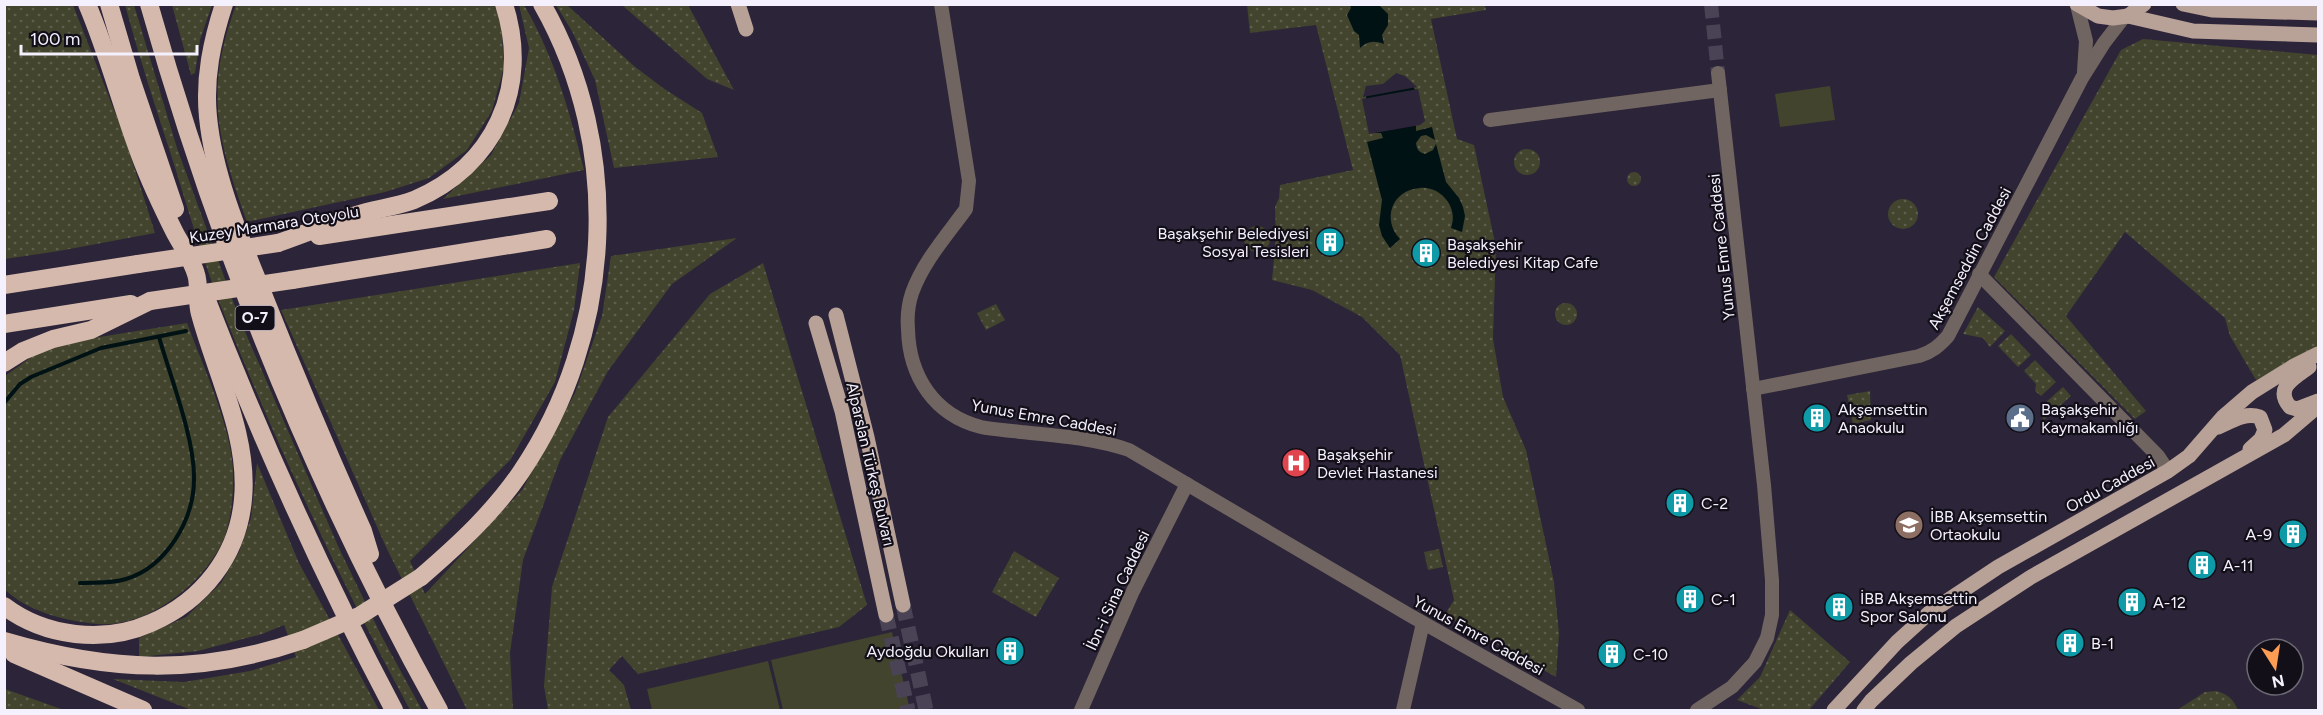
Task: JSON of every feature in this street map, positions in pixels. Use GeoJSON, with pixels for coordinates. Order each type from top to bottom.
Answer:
{"type":"FeatureCollection","features":[{"type":"Feature","properties":{"kind":"highway"},"geometry":{"type":"LineString","coordinates":[[4,606],[28,621],[61,632],[89,636],[116,634],[144,626],[168,616],[202,590],[218,571],[240,523],[244,478],[243,457],[198,310],[196,275],[160,203],[145,167],[87,4]]}},
{"type":"Feature","properties":{"kind":"highway","name":"O-7"},"geometry":{"type":"LineString","coordinates":[[109,4],[131,79],[196,275],[260,434],[350,627],[394,711]]}},
{"type":"Feature","properties":{"kind":"highway","name":"O-7"},"geometry":{"type":"LineString","coordinates":[[149,4],[220,224],[262,335],[334,503],[439,711]]}},
{"type":"Feature","properties":{"kind":"highway"},"geometry":{"type":"LineString","coordinates":[[224,4],[211,52],[207,88],[208,116],[214,150],[252,267],[363,531],[391,619]]}},
{"type":"Feature","properties":{"kind":"highway"},"geometry":{"type":"LineString","coordinates":[[278,243],[357,214],[414,200],[461,171],[483,150],[508,101],[514,72],[509,19],[504,4]]}},
{"type":"Feature","properties":{"kind":"highway"},"geometry":{"type":"LineString","coordinates":[[4,640],[75,659],[149,667],[228,660],[274,650],[359,616],[421,577],[448,555],[479,524],[522,471],[563,393],[587,320],[598,244],[592,145],[576,83],[561,43],[542,4]]}},
{"type":"Feature","properties":{"kind":"highway","name":"Kuzey Marmara Otoyolu"},"geometry":{"type":"LineString","coordinates":[[4,285],[549,201]]}},
{"type":"Feature","properties":{"kind":"highway","name":"O-7"},"geometry":{"type":"LineString","coordinates":[[4,324],[547,239]]}},
{"type":"Feature","properties":{"kind":"highway"},"geometry":{"type":"LineString","coordinates":[[4,273],[138,264]]}},
{"type":"Feature","properties":{"kind":"highway"},"geometry":{"type":"LineString","coordinates":[[4,363],[23,351],[53,339],[91,330],[150,301]]}},
{"type":"Feature","properties":{"kind":"highway"},"geometry":{"type":"LineString","coordinates":[[4,649],[143,711]]}},
{"type":"Feature","properties":{"kind":"main road"},"geometry":{"type":"LineString","coordinates":[[738,4],[746,29]]}},
{"type":"Feature","properties":{"kind":"main road"},"geometry":{"type":"LineString","coordinates":[[2126,17],[2144,4]]}},
{"type":"Feature","properties":{"kind":"main road"},"geometry":{"type":"LineString","coordinates":[[2183,4],[2212,10],[2319,13]]}},
{"type":"Feature","properties":{"kind":"main road"},"geometry":{"type":"LineString","coordinates":[[2077,5],[2098,16],[2126,17],[2200,32],[2319,35]]}},
{"type":"Feature","properties":{"kind":"main road","name":"Alparslan Türkeş Bulvarı"},"geometry":{"type":"LineString","coordinates":[[836,315],[867,436],[903,605]]}},
{"type":"Feature","properties":{"kind":"main road","name":"Alparslan Türkeş Bulvarı"},"geometry":{"type":"LineString","coordinates":[[816,323],[839,402],[886,615]]}},
{"type":"Feature","properties":{"kind":"main road","name":"Ordu Caddesi"},"geometry":{"type":"LineString","coordinates":[[1834,711],[1897,642],[1929,613],[1998,567],[2168,471],[2189,456],[2233,406],[2252,392],[2319,354]]}},
{"type":"Feature","properties":{"kind":"main road"},"geometry":{"type":"LineString","coordinates":[[2319,360],[2288,383],[2283,396],[2290,407],[2297,409],[2319,400]]}},
{"type":"Feature","properties":{"kind":"main road"},"geometry":{"type":"LineString","coordinates":[[1864,711],[1871,701],[1911,663],[1956,626],[2031,577],[2284,435],[2319,406]]}},
{"type":"Feature","properties":{"kind":"main road"},"geometry":{"type":"LineString","coordinates":[[2214,429],[2252,414],[2260,417],[2265,430],[2250,449],[2221,471]]}},
{"type":"Feature","properties":{"kind":"street","name":"Yunus Emre Caddesi"},"geometry":{"type":"LineString","coordinates":[[941,4],[969,181],[969,199],[966,209],[923,269],[911,294],[907,315],[910,354],[921,383],[930,397],[945,411],[962,421],[983,427],[1111,444],[1129,450],[1423,623],[1578,711]]}},
{"type":"Feature","properties":{"kind":"street","name":"Akşemseddin Caddesi"},"geometry":{"type":"LineString","coordinates":[[2077,5],[2086,41],[2086,58],[2082,78]]}},
{"type":"Feature","properties":{"kind":"street","name":"Akşemseddin Caddesi"},"geometry":{"type":"LineString","coordinates":[[1753,389],[1929,353],[1948,336],[2082,78],[2104,42],[2126,17]]}},
{"type":"Feature","properties":{"kind":"street","name":"Yunus Emre Caddesi"},"geometry":{"type":"LineString","coordinates":[[1697,711],[1732,687],[1755,662],[1767,638],[1772,615],[1773,580],[1718,73]]}},
{"type":"Feature","properties":{"kind":"street"},"geometry":{"type":"LineString","coordinates":[[1490,120],[1720,90]]}},
{"type":"Feature","properties":{"kind":"street"},"geometry":{"type":"LineString","coordinates":[[1979,274],[2158,456],[2168,471]]}},
{"type":"Feature","properties":{"kind":"street","name":"İbn-i Sina Caddesi"},"geometry":{"type":"LineString","coordinates":[[1081,711],[1132,591],[1187,484]]}},
{"type":"Feature","properties":{"kind":"street"},"geometry":{"type":"LineString","coordinates":[[1403,711],[1423,623]]}},
{"type":"Feature","properties":{"kind":"green space"},"geometry":{"type":"Polygon","coordinates":[[[4,5],[73,5],[125,138],[155,233],[5,259],[4,5]]]}},
{"type":"Feature","properties":{"kind":"green space"},"geometry":{"type":"Polygon","coordinates":[[[125,5],[134,5],[177,148],[240,320],[338,546],[381,635],[422,710],[410,710],[360,616],[291,471],[249,373],[205,264],[125,5]]]}},
{"type":"Feature","properties":{"kind":"green space"},"geometry":{"type":"Polygon","coordinates":[[[172,5],[212,5],[200,40],[195,73],[191,75],[172,5]]]}},
{"type":"Feature","properties":{"kind":"green space"},"geometry":{"type":"Polygon","coordinates":[[[236,5],[494,5],[501,21],[504,67],[492,111],[467,150],[429,178],[385,192],[247,222],[228,165],[218,114],[220,63],[236,5]]]}},
{"type":"Feature","properties":{"kind":"green space"},"geometry":{"type":"Polygon","coordinates":[[[519,5],[524,5],[535,24],[552,64],[567,106],[584,170],[443,199],[491,155],[519,103],[529,48],[519,5]]]}},
{"type":"Feature","properties":{"kind":"green space"},"geometry":{"type":"Polygon","coordinates":[[[556,5],[567,5],[634,66],[702,113],[718,157],[614,168],[595,80],[573,33],[556,5]]]}},
{"type":"Feature","properties":{"kind":"green space"},"geometry":{"type":"Polygon","coordinates":[[[622,5],[688,5],[734,90],[707,79],[622,5]]]}},
{"type":"Feature","properties":{"kind":"green space"},"geometry":{"type":"Polygon","coordinates":[[[1247,5],[1485,5],[1486,10],[1431,19],[1457,139],[1474,145],[1496,247],[1493,339],[1503,397],[1526,450],[1554,582],[1559,634],[1556,677],[1445,615],[1454,600],[1400,355],[1362,317],[1312,290],[1272,280],[1276,238],[1275,207],[1279,198],[1280,185],[1353,170],[1316,25],[1250,33],[1247,5]]]}},
{"type":"Feature","properties":{"kind":"green space"},"geometry":{"type":"Polygon","coordinates":[[[2143,39],[2318,55],[2318,349],[2256,380],[2230,336],[2225,318],[2125,232],[2066,316],[2146,411],[2135,419],[1994,277],[2121,50],[2143,39]]]}},
{"type":"Feature","properties":{"kind":"green space"},"geometry":{"type":"Polygon","coordinates":[[[1830,86],[1835,120],[1780,127],[1775,94],[1830,86]]]}},
{"type":"Feature","properties":{"kind":"green space"},"geometry":{"type":"Polygon","coordinates":[[[1527,149],[1536,153],[1540,162],[1536,171],[1527,175],[1518,171],[1514,162],[1518,153],[1527,149]]]}},
{"type":"Feature","properties":{"kind":"green space"},"geometry":{"type":"Polygon","coordinates":[[[1631,172],[1637,172],[1641,179],[1637,186],[1631,186],[1627,182],[1627,176],[1631,172]]]}},
{"type":"Feature","properties":{"kind":"green space"},"geometry":{"type":"Polygon","coordinates":[[[1903,199],[1914,203],[1918,214],[1914,225],[1903,229],[1892,225],[1888,214],[1892,203],[1903,199]]]}},
{"type":"Feature","properties":{"kind":"green space"},"geometry":{"type":"Polygon","coordinates":[[[1257,226],[1266,230],[1270,239],[1266,248],[1257,252],[1248,248],[1244,239],[1248,230],[1257,226]]]}},
{"type":"Feature","properties":{"kind":"green space"},"geometry":{"type":"Polygon","coordinates":[[[737,238],[672,284],[608,371],[560,460],[523,560],[510,653],[513,710],[467,710],[386,547],[281,310],[580,263],[574,310],[555,382],[511,459],[410,561],[425,594],[522,490],[575,393],[602,316],[611,256],[737,238]]]}},
{"type":"Feature","properties":{"kind":"green space"},"geometry":{"type":"Polygon","coordinates":[[[763,263],[867,605],[839,627],[638,674],[622,656],[609,670],[624,685],[631,710],[548,710],[544,686],[552,587],[608,417],[710,294],[763,263]]]}},
{"type":"Feature","properties":{"kind":"green space"},"geometry":{"type":"Polygon","coordinates":[[[1566,303],[1574,306],[1577,314],[1574,322],[1566,325],[1558,322],[1555,314],[1558,306],[1566,303]]]}},
{"type":"Feature","properties":{"kind":"green space"},"geometry":{"type":"Polygon","coordinates":[[[996,304],[1005,320],[986,330],[977,313],[996,304]]]}},
{"type":"Feature","properties":{"kind":"green space"},"geometry":{"type":"Polygon","coordinates":[[[1978,307],[2005,331],[1990,347],[1983,338],[1963,334],[1978,307]]]}},
{"type":"Feature","properties":{"kind":"green space"},"geometry":{"type":"Polygon","coordinates":[[[187,323],[222,416],[231,454],[233,480],[231,510],[227,530],[220,547],[188,587],[144,616],[111,624],[94,624],[66,619],[33,608],[5,590],[5,376],[41,350],[87,339],[187,323]]]}},
{"type":"Feature","properties":{"kind":"green space"},"geometry":{"type":"Polygon","coordinates":[[[2011,334],[2031,355],[2018,367],[1998,346],[2011,334]]]}},
{"type":"Feature","properties":{"kind":"green space"},"geometry":{"type":"Polygon","coordinates":[[[2035,360],[2056,382],[2041,396],[2035,391],[2036,384],[2024,371],[2035,360]]]}},
{"type":"Feature","properties":{"kind":"green space"},"geometry":{"type":"Polygon","coordinates":[[[2063,387],[2071,396],[2044,420],[2041,416],[2045,403],[2063,387]]]}},
{"type":"Feature","properties":{"kind":"green space"},"geometry":{"type":"Polygon","coordinates":[[[1870,391],[1871,420],[1853,424],[1847,395],[1870,391]]]}},
{"type":"Feature","properties":{"kind":"green space"},"geometry":{"type":"Polygon","coordinates":[[[257,463],[299,563],[379,710],[191,710],[113,679],[184,682],[250,671],[296,657],[284,625],[262,634],[198,651],[139,657],[139,638],[186,617],[221,583],[239,552],[251,518],[257,463]]]}},
{"type":"Feature","properties":{"kind":"green space"},"geometry":{"type":"Polygon","coordinates":[[[1439,549],[1443,567],[1428,570],[1424,552],[1439,549]]]}},
{"type":"Feature","properties":{"kind":"green space"},"geometry":{"type":"Polygon","coordinates":[[[1014,551],[1059,578],[1036,617],[992,592],[1014,551]]]}},
{"type":"Feature","properties":{"kind":"green space"},"geometry":{"type":"Polygon","coordinates":[[[1790,610],[1850,662],[1809,710],[1764,710],[1737,700],[1760,677],[1790,610]]]}},
{"type":"Feature","properties":{"kind":"green space"},"geometry":{"type":"Polygon","coordinates":[[[892,632],[910,710],[783,710],[771,660],[892,632]]]}},
{"type":"Feature","properties":{"kind":"green space"},"geometry":{"type":"Polygon","coordinates":[[[768,661],[780,710],[652,710],[647,689],[768,661]]]}},
{"type":"Feature","properties":{"kind":"green space"},"geometry":{"type":"Polygon","coordinates":[[[5,689],[64,710],[5,710],[5,689]]]}},
{"type":"Feature","properties":{"kind":"green space"},"geometry":{"type":"Polygon","coordinates":[[[2216,691],[2230,698],[2238,710],[2177,710],[2205,692],[2216,691]]]}},
{"type":"Feature","properties":{"kind":"shaded area"},"geometry":{"type":"Polygon","coordinates":[[[1350,5],[1379,5],[1388,14],[1388,25],[1382,35],[1384,44],[1371,42],[1360,48],[1359,35],[1354,31],[1347,15],[1351,8],[1350,5]]]}},
{"type":"Feature","properties":{"kind":"shaded area"},"geometry":{"type":"Polygon","coordinates":[[[1413,86],[1416,92],[1416,131],[1432,127],[1435,140],[1426,135],[1421,136],[1416,143],[1417,147],[1425,154],[1433,150],[1436,144],[1446,182],[1459,198],[1465,216],[1462,232],[1451,228],[1453,220],[1450,206],[1441,195],[1428,188],[1410,190],[1402,194],[1392,207],[1391,223],[1400,239],[1390,248],[1382,236],[1379,225],[1382,200],[1367,142],[1383,138],[1381,133],[1372,133],[1365,103],[1368,88],[1413,86]]]}},
{"type":"Feature","properties":{"kind":"pier"},"geometry":{"type":"Polygon","coordinates":[[[1396,73],[1405,76],[1417,87],[1363,97],[1366,86],[1383,84],[1396,73]]]}},
{"type":"Feature","properties":{"kind":"pier"},"geometry":{"type":"Polygon","coordinates":[[[1418,89],[1425,121],[1420,125],[1369,134],[1362,99],[1418,89]]]}},
{"type":"Feature","properties":{"kind":"waterway"},"geometry":{"type":"LineString","coordinates":[[4,403],[20,384],[31,377],[101,348],[186,331]]}},
{"type":"Feature","properties":{"kind":"waterway"},"geometry":{"type":"LineString","coordinates":[[80,583],[115,582],[140,573],[154,564],[175,540],[189,510],[194,479],[190,445],[159,337]]}},
{"type":"Feature","properties":{"kind":"tunnel"},"geometry":{"type":"LineString","coordinates":[[1711,4],[1718,73]]}},
{"type":"Feature","properties":{"kind":"tunnel"},"geometry":{"type":"LineString","coordinates":[[903,605],[926,710]]}},
{"type":"Feature","properties":{"kind":"tunnel"},"geometry":{"type":"LineString","coordinates":[[886,615],[908,710]]}},
{"type":"Feature","properties":{"kind":"place","name":"Başakşehir Belediyesi Sosyal Tesisleri"},"geometry":{"type":"Point","coordinates":[1330,242]}},
{"type":"Feature","properties":{"kind":"place","name":"Başakşehir Belediyesi Kitap Cafe"},"geometry":{"type":"Point","coordinates":[1426,253]}},
{"type":"Feature","properties":{"kind":"place","name":"Akşemsettin Anaokulu"},"geometry":{"type":"Point","coordinates":[1817,418]}},
{"type":"Feature","properties":{"kind":"place","name":"Başakşehir Kaymakamlığı"},"geometry":{"type":"Point","coordinates":[2020,418]}},
{"type":"Feature","properties":{"kind":"place","name":"Başakşehir Devlet Hastanesi"},"geometry":{"type":"Point","coordinates":[1296,463]}},
{"type":"Feature","properties":{"kind":"place","name":"C-2"},"geometry":{"type":"Point","coordinates":[1680,503]}},
{"type":"Feature","properties":{"kind":"place","name":"İBB Akşemsettin Ortaokulu"},"geometry":{"type":"Point","coordinates":[1909,525]}},
{"type":"Feature","properties":{"kind":"place","name":"A-9"},"geometry":{"type":"Point","coordinates":[2293,534]}},
{"type":"Feature","properties":{"kind":"place","name":"A-11"},"geometry":{"type":"Point","coordinates":[2202,565]}},
{"type":"Feature","properties":{"kind":"place","name":"C-1"},"geometry":{"type":"Point","coordinates":[1690,599]}},
{"type":"Feature","properties":{"kind":"place","name":"A-12"},"geometry":{"type":"Point","coordinates":[2132,602]}},
{"type":"Feature","properties":{"kind":"place","name":"İBB Akşemsettin Spor Salonu"},"geometry":{"type":"Point","coordinates":[1839,607]}},
{"type":"Feature","properties":{"kind":"place","name":"B-1"},"geometry":{"type":"Point","coordinates":[2070,643]}},
{"type":"Feature","properties":{"kind":"place","name":"Aydoğdu Okulları"},"geometry":{"type":"Point","coordinates":[1010,651]}},
{"type":"Feature","properties":{"kind":"place","name":"C-10"},"geometry":{"type":"Point","coordinates":[1612,654]}}]}
